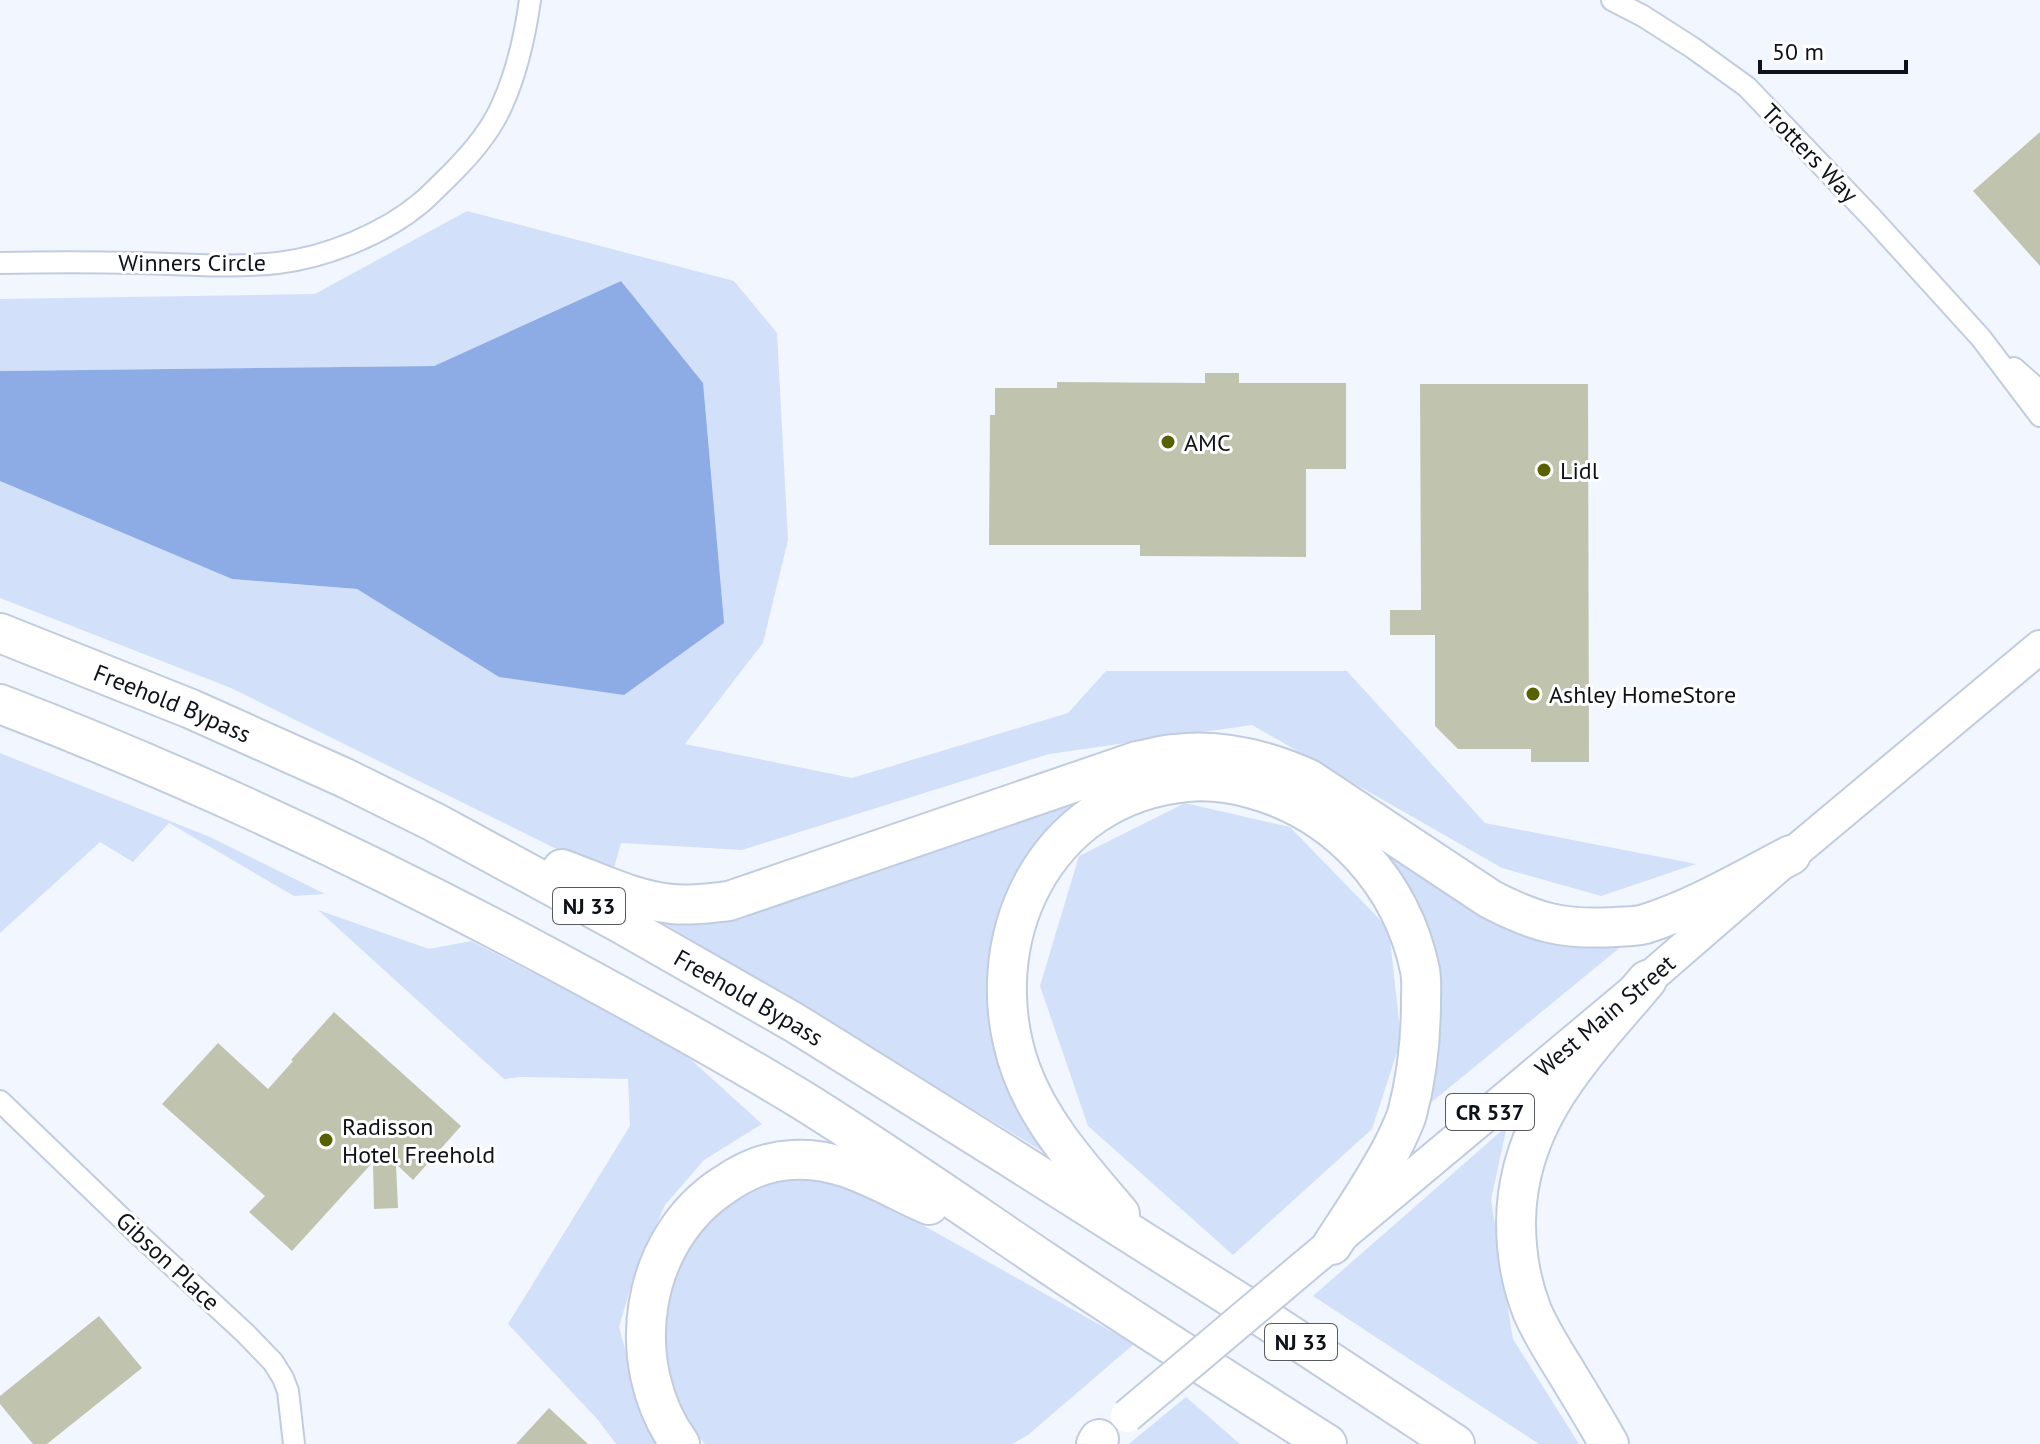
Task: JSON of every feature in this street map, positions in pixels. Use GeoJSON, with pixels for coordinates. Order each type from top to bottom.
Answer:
{"type":"FeatureCollection","features":[{"type":"Feature","properties":{"kind":"highway","name":"Freehold Bypass"},"geometry":{"type":"LineString","coordinates":[[0,633],[191,709],[345,778],[434,822],[620,923],[795,1023],[1267,1320],[1455,1444]]}},
{"type":"Feature","properties":{"kind":"highway","name":"NJ 33"},"geometry":{"type":"LineString","coordinates":[[0,704],[194,785],[329,846],[485,923],[618,994],[868,1142],[1318,1440]]}},
{"type":"Feature","properties":{"kind":"highway"},"geometry":{"type":"LineString","coordinates":[[434,822],[634,896],[671,904],[699,905],[752,895],[1137,761],[1209,752],[1260,760],[1309,779],[1490,899],[1522,915],[1548,923],[1585,928],[1643,925],[1694,904],[1791,855]]}},
{"type":"Feature","properties":{"kind":"highway"},"geometry":{"type":"LineString","coordinates":[[1145,1244],[1077,1163],[1032,1094],[1022,1072],[1009,1025],[1007,966],[1022,904],[1036,876],[1073,830],[1101,809],[1129,796],[1162,785],[1207,781],[1271,794],[1313,815],[1341,834],[1385,884],[1400,911],[1421,974],[1418,1061],[1406,1117],[1381,1170],[1318,1256]]}},
{"type":"Feature","properties":{"kind":"highway"},"geometry":{"type":"LineString","coordinates":[[1609,1444],[1533,1312],[1518,1261],[1516,1199],[1523,1162],[1547,1108],[1574,1068],[1647,980]]}},
{"type":"Feature","properties":{"kind":"highway"},"geometry":{"type":"LineString","coordinates":[[680,1444],[659,1408],[651,1382],[645,1330],[648,1305],[654,1279],[679,1227],[712,1192],[739,1174],[781,1161],[816,1160],[837,1164],[1025,1248]]}},
{"type":"Feature","properties":{"kind":"main road","name":"West Main Street"},"geometry":{"type":"LineString","coordinates":[[1104,1436],[2040,647]]}},
{"type":"Feature","properties":{"kind":"street","name":"Winners Circle"},"geometry":{"type":"LineString","coordinates":[[0,263],[239,266],[279,263],[338,249],[381,228],[421,203],[468,157],[489,129],[513,78],[530,0]]}},
{"type":"Feature","properties":{"kind":"street","name":"Trotters Way"},"geometry":{"type":"LineString","coordinates":[[1612,0],[1693,48],[1747,87],[1981,338],[2040,416]]}},
{"type":"Feature","properties":{"kind":"street","name":"Trotters Way"},"geometry":{"type":"LineString","coordinates":[[1981,338],[2040,391]]}},
{"type":"Feature","properties":{"kind":"street","name":"Gibson Place"},"geometry":{"type":"LineString","coordinates":[[0,1101],[273,1362],[288,1391],[294,1444]]}},
{"type":"Feature","properties":{"kind":"shaded area"},"geometry":{"type":"Polygon","coordinates":[[[467,211],[734,281],[777,333],[788,540],[763,643],[685,744],[852,778],[1068,713],[1106,671],[1347,671],[1485,823],[1696,864],[1601,896],[1502,868],[1252,725],[1049,754],[742,850],[621,843],[612,875],[609,875],[231,688],[0,598],[0,481],[232,579],[357,589],[499,677],[621,281],[434,366],[0,371],[0,299],[315,294],[467,211]]]}},
{"type":"Feature","properties":{"kind":"shaded area"},"geometry":{"type":"Polygon","coordinates":[[[0,753],[210,837],[325,894],[294,896],[169,823],[133,862],[100,842],[0,933],[0,753]]]}},
{"type":"Feature","properties":{"kind":"shaded area"},"geometry":{"type":"Polygon","coordinates":[[[1134,775],[1073,810],[992,983],[1057,1160],[637,907],[1134,775]]]}},
{"type":"Feature","properties":{"kind":"shaded area"},"geometry":{"type":"Polygon","coordinates":[[[1185,803],[1290,827],[1389,929],[1401,1040],[1372,1129],[1233,1255],[1088,1126],[1040,986],[1079,856],[1185,803]]]}},
{"type":"Feature","properties":{"kind":"shaded area"},"geometry":{"type":"Polygon","coordinates":[[[1353,823],[1435,873],[1634,936],[1411,1119],[1438,1021],[1353,823]]]}},
{"type":"Feature","properties":{"kind":"shaded area"},"geometry":{"type":"Polygon","coordinates":[[[318,910],[429,949],[471,941],[676,1046],[762,1124],[704,1160],[665,1205],[633,1279],[619,1327],[640,1404],[664,1444],[616,1444],[598,1420],[508,1324],[630,1126],[628,1079],[504,1079],[318,910]]]}},
{"type":"Feature","properties":{"kind":"shaded area"},"geometry":{"type":"Polygon","coordinates":[[[1507,1126],[1491,1200],[1513,1339],[1579,1444],[1539,1444],[1313,1296],[1507,1126]]]}},
{"type":"Feature","properties":{"kind":"shaded area"},"geometry":{"type":"Polygon","coordinates":[[[775,1172],[857,1188],[1134,1344],[1028,1435],[1012,1444],[705,1444],[680,1418],[656,1344],[674,1253],[734,1189],[775,1172]]]}},
{"type":"Feature","properties":{"kind":"shaded area"},"geometry":{"type":"Polygon","coordinates":[[[1186,1397],[1240,1444],[1129,1444],[1130,1443],[1186,1397]]]}},
{"type":"Feature","properties":{"kind":"water"},"geometry":{"type":"Polygon","coordinates":[[[621,281],[703,383],[724,623],[624,695],[499,677],[357,589],[232,579],[0,481],[0,371],[434,366],[621,281]]]}},
{"type":"Feature","properties":{"kind":"building"},"geometry":{"type":"Polygon","coordinates":[[[2040,132],[2040,266],[1973,191],[2040,132]]]}},
{"type":"Feature","properties":{"kind":"building","name":"AMC"},"geometry":{"type":"Polygon","coordinates":[[[1205,373],[1239,373],[1239,383],[1346,383],[1346,469],[1306,469],[1306,557],[1140,556],[1140,545],[989,545],[990,415],[995,415],[995,388],[1057,388],[1057,382],[1205,383],[1205,373]]]}},
{"type":"Feature","properties":{"kind":"building"},"geometry":{"type":"Polygon","coordinates":[[[1420,384],[1588,384],[1589,762],[1531,762],[1531,749],[1458,749],[1435,726],[1435,635],[1390,635],[1390,610],[1421,610],[1420,384]]]}},
{"type":"Feature","properties":{"kind":"building","name":"Radisson Hotel Freehold"},"geometry":{"type":"Polygon","coordinates":[[[334,1012],[461,1126],[413,1180],[396,1164],[398,1208],[374,1209],[373,1162],[292,1251],[249,1212],[265,1196],[162,1104],[218,1043],[268,1089],[334,1012]]]}},
{"type":"Feature","properties":{"kind":"building"},"geometry":{"type":"Polygon","coordinates":[[[99,1316],[142,1368],[47,1444],[33,1444],[0,1404],[0,1396],[99,1316]]]}},
{"type":"Feature","properties":{"kind":"building"},"geometry":{"type":"Polygon","coordinates":[[[549,1408],[588,1444],[516,1444],[549,1408]]]}},
{"type":"Feature","properties":{"kind":"place","name":"AMC"},"geometry":{"type":"Point","coordinates":[1168,442]}},
{"type":"Feature","properties":{"kind":"place","name":"Lidl"},"geometry":{"type":"Point","coordinates":[1544,470]}},
{"type":"Feature","properties":{"kind":"place","name":"Ashley HomeStore"},"geometry":{"type":"Point","coordinates":[1533,694]}},
{"type":"Feature","properties":{"kind":"place","name":"Radisson Hotel Freehold"},"geometry":{"type":"Point","coordinates":[326,1140]}}]}
